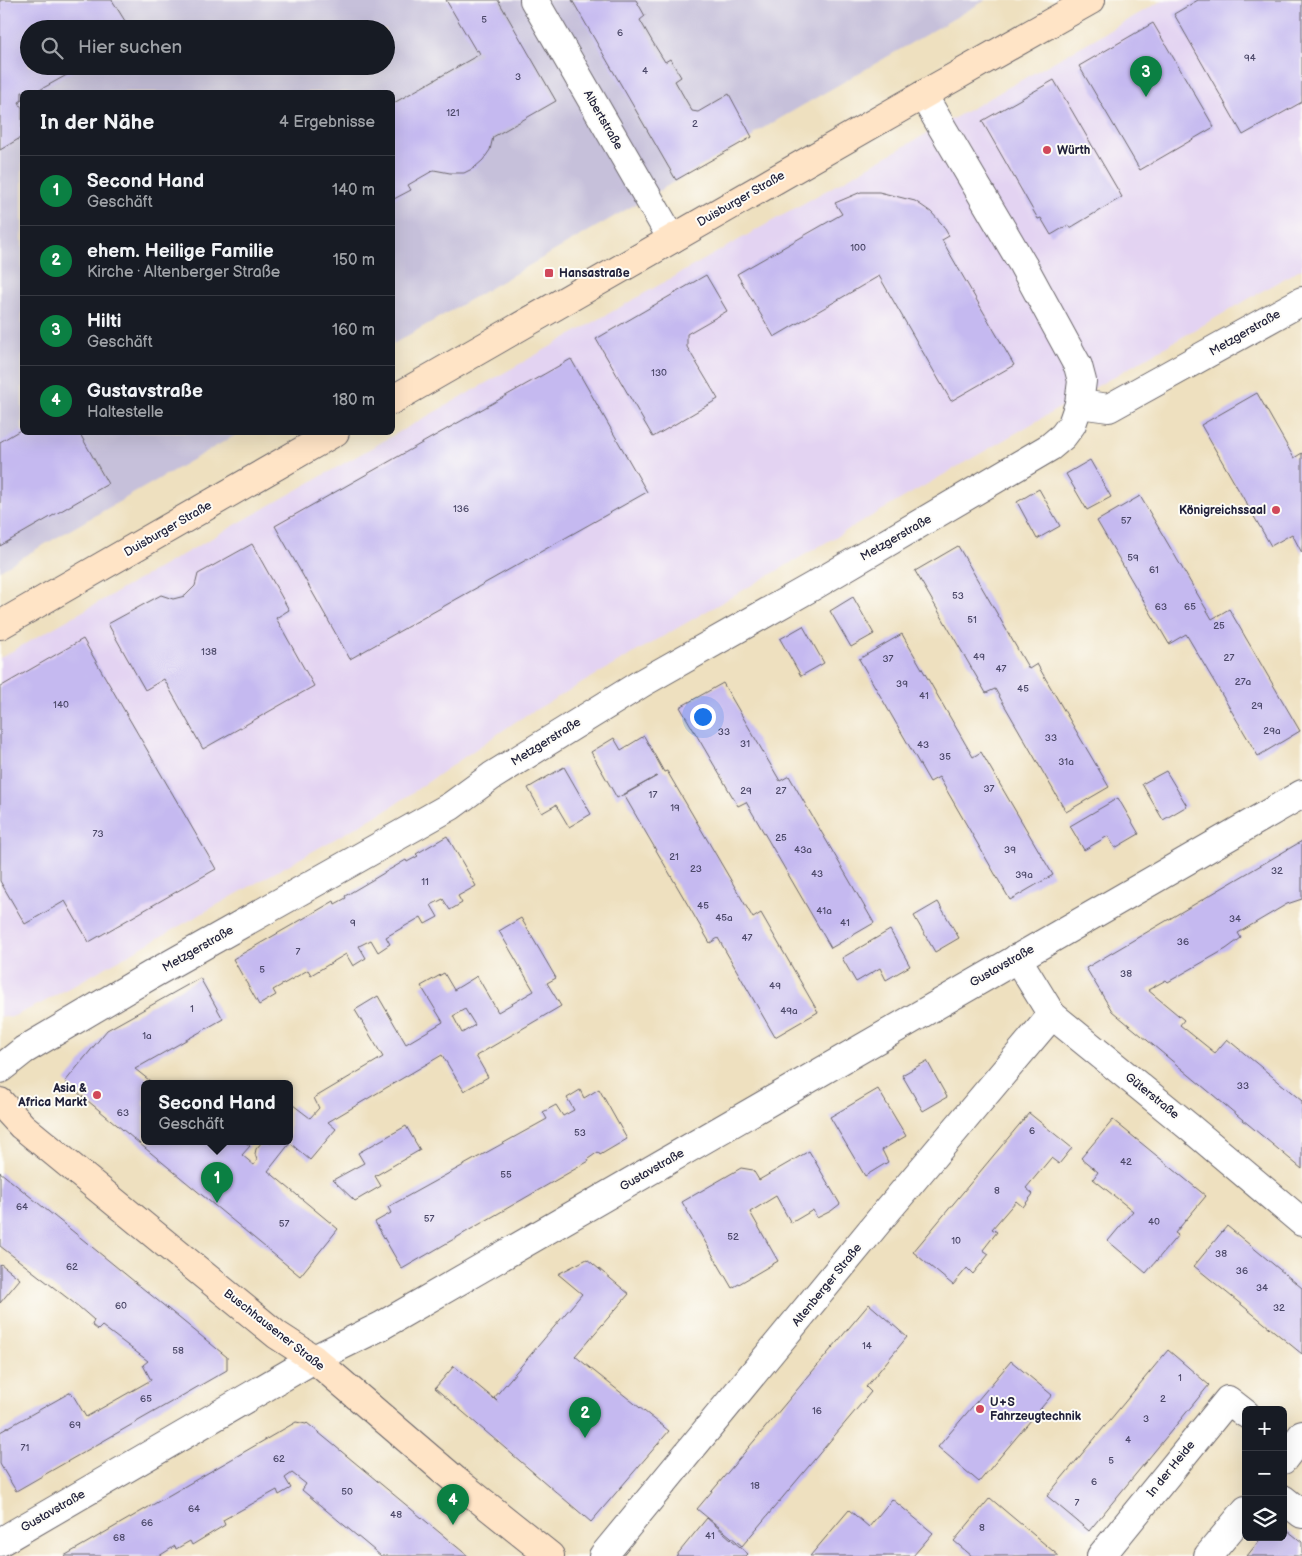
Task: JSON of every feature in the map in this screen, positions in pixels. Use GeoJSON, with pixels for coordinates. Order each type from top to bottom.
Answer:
{"type":"FeatureCollection","features":[{"type":"Feature","properties":{"kind":"main road","name":"Duisburger Straße"},"geometry":{"type":"LineString","coordinates":[[395,398],[1091,0]]}},
{"type":"Feature","properties":{"kind":"main road","name":"Duisburger Straße"},"geometry":{"type":"LineString","coordinates":[[0,625],[330,435]]}},
{"type":"Feature","properties":{"kind":"main road","name":"Buschhausener Straße"},"geometry":{"type":"LineString","coordinates":[[0,1102],[22,1126],[277,1335],[314,1360],[455,1480],[550,1556]]}},
{"type":"Feature","properties":{"kind":"street","name":"Albertstraße"},"geometry":{"type":"LineString","coordinates":[[534,0],[672,240]]}},
{"type":"Feature","properties":{"kind":"street","name":"Metzgerstraße"},"geometry":{"type":"LineString","coordinates":[[0,1069],[40,1040],[450,806],[492,776],[642,683],[806,590],[1050,447],[1063,436],[1072,424],[1079,404],[1082,380],[1072,352],[923,95]]}},
{"type":"Feature","properties":{"kind":"street","name":"Metzgerstraße"},"geometry":{"type":"LineString","coordinates":[[1079,404],[1109,408],[1302,301]]}},
{"type":"Feature","properties":{"kind":"street","name":"Gustavstraße"},"geometry":{"type":"LineString","coordinates":[[0,1542],[314,1360],[381,1326],[1302,794]]}},
{"type":"Feature","properties":{"kind":"street","name":"Güterstraße"},"geometry":{"type":"LineString","coordinates":[[1017,958],[1052,1015],[1302,1222]]}},
{"type":"Feature","properties":{"kind":"street","name":"Altenberger Straße"},"geometry":{"type":"LineString","coordinates":[[603,1556],[907,1187],[1052,1015]]}},
{"type":"Feature","properties":{"kind":"street","name":"In der Heide"},"geometry":{"type":"LineString","coordinates":[[1100,1556],[1228,1400],[1242,1411]]}},
{"type":"Feature","properties":{"kind":"street"},"geometry":{"type":"LineString","coordinates":[[1287,1502],[1302,1514]]}},
{"type":"Feature","properties":{"kind":"street"},"geometry":{"type":"LineString","coordinates":[[1208,1556],[1242,1515]]}},
{"type":"Feature","properties":{"kind":"shaded area"},"geometry":{"type":"Polygon","coordinates":[[[0,0],[986,0],[395,343],[395,90],[20,90],[20,435],[236,435],[0,570],[0,0]]]}},
{"type":"Feature","properties":{"kind":"shaded area"},"geometry":{"type":"Polygon","coordinates":[[[1163,0],[1302,0],[1302,268],[518,720],[390,808],[42,1003],[12,1017],[0,1017],[0,658],[1163,0]]]}},
{"type":"Feature","properties":{"kind":"building"},"geometry":{"type":"Polygon","coordinates":[[[0,0],[112,0],[124,20],[20,20],[20,75],[67,75],[40,90],[20,90],[20,138],[0,150],[0,0]]]}},
{"type":"Feature","properties":{"kind":"building"},"geometry":{"type":"Polygon","coordinates":[[[446,0],[498,0],[556,101],[493,137],[490,150],[474,168],[464,173],[434,170],[408,185],[411,190],[395,198],[395,102],[480,54],[478,50],[476,51],[446,0]]]}},
{"type":"Feature","properties":{"kind":"building"},"geometry":{"type":"Polygon","coordinates":[[[572,0],[636,0],[645,16],[640,20],[652,41],[665,62],[670,59],[681,77],[675,81],[692,111],[698,112],[729,94],[752,137],[676,180],[572,0]]]}},
{"type":"Feature","properties":{"kind":"building"},"geometry":{"type":"Polygon","coordinates":[[[1198,0],[1302,0],[1302,102],[1243,135],[1174,14],[1198,0]]]}},
{"type":"Feature","properties":{"kind":"building"},"geometry":{"type":"Polygon","coordinates":[[[1153,23],[1214,127],[1140,170],[1079,66],[1153,23]]]}},
{"type":"Feature","properties":{"kind":"building","name":"Würth"},"geometry":{"type":"Polygon","coordinates":[[[1054,80],[1122,197],[1070,228],[1068,225],[1051,235],[1041,218],[1038,219],[982,121],[1054,80]]]}},
{"type":"Feature","properties":{"kind":"building"},"geometry":{"type":"Polygon","coordinates":[[[861,192],[879,192],[915,201],[931,212],[942,224],[949,236],[942,240],[1014,365],[951,401],[879,276],[774,337],[737,274],[842,214],[835,203],[861,192]]]}},
{"type":"Feature","properties":{"kind":"building"},"geometry":{"type":"Polygon","coordinates":[[[706,275],[727,311],[687,334],[687,347],[718,399],[653,437],[596,339],[706,275]]]}},
{"type":"Feature","properties":{"kind":"building"},"geometry":{"type":"Polygon","coordinates":[[[571,359],[647,492],[350,659],[275,526],[571,359]]]}},
{"type":"Feature","properties":{"kind":"building"},"geometry":{"type":"Polygon","coordinates":[[[1257,393],[1294,458],[1302,453],[1302,553],[1292,534],[1271,546],[1201,425],[1257,393]]]}},
{"type":"Feature","properties":{"kind":"building"},"geometry":{"type":"Polygon","coordinates":[[[20,430],[20,435],[81,435],[108,484],[0,546],[0,442],[20,430]]]}},
{"type":"Feature","properties":{"kind":"building"},"geometry":{"type":"Polygon","coordinates":[[[1090,460],[1111,497],[1087,510],[1066,474],[1090,460]]]}},
{"type":"Feature","properties":{"kind":"building"},"geometry":{"type":"Polygon","coordinates":[[[1039,489],[1060,526],[1037,539],[1017,502],[1039,489]]]}},
{"type":"Feature","properties":{"kind":"building"},"geometry":{"type":"Polygon","coordinates":[[[1140,496],[1212,619],[1229,609],[1300,731],[1258,756],[1186,634],[1169,644],[1097,521],[1140,496]]]}},
{"type":"Feature","properties":{"kind":"building"},"geometry":{"type":"Polygon","coordinates":[[[252,544],[289,610],[276,618],[314,686],[203,749],[164,679],[145,690],[108,624],[161,595],[173,599],[185,596],[195,586],[198,574],[252,544]]]}},
{"type":"Feature","properties":{"kind":"building"},"geometry":{"type":"Polygon","coordinates":[[[958,546],[1029,669],[1037,664],[1109,787],[1066,812],[995,689],[986,693],[915,571],[958,546]]]}},
{"type":"Feature","properties":{"kind":"building"},"geometry":{"type":"Polygon","coordinates":[[[853,597],[874,634],[851,647],[830,611],[853,597]]]}},
{"type":"Feature","properties":{"kind":"building"},"geometry":{"type":"Polygon","coordinates":[[[803,626],[824,663],[801,676],[780,639],[803,626]]]}},
{"type":"Feature","properties":{"kind":"building"},"geometry":{"type":"Polygon","coordinates":[[[902,634],[973,757],[981,752],[1053,875],[1010,900],[939,777],[930,782],[859,659],[902,634]]]}},
{"type":"Feature","properties":{"kind":"building"},"geometry":{"type":"Polygon","coordinates":[[[83,639],[216,869],[89,942],[65,901],[25,924],[0,881],[0,687],[83,639]]]}},
{"type":"Feature","properties":{"kind":"building"},"geometry":{"type":"Polygon","coordinates":[[[723,683],[780,781],[789,776],[874,923],[831,948],[746,802],[738,806],[680,707],[723,683]]]}},
{"type":"Feature","properties":{"kind":"building"},"geometry":{"type":"Polygon","coordinates":[[[644,736],[664,772],[667,771],[753,918],[761,913],[818,1012],[775,1037],[718,938],[710,943],[624,795],[657,776],[617,798],[591,752],[614,738],[621,750],[644,736]]]}},
{"type":"Feature","properties":{"kind":"building"},"geometry":{"type":"Polygon","coordinates":[[[564,767],[591,814],[569,827],[556,805],[542,813],[528,788],[564,767]]]}},
{"type":"Feature","properties":{"kind":"building"},"geometry":{"type":"Polygon","coordinates":[[[1166,771],[1187,806],[1163,820],[1142,784],[1166,771]]]}},
{"type":"Feature","properties":{"kind":"building"},"geometry":{"type":"Polygon","coordinates":[[[1118,798],[1139,834],[1115,848],[1108,836],[1084,850],[1070,826],[1118,798]]]}},
{"type":"Feature","properties":{"kind":"building"},"geometry":{"type":"Polygon","coordinates":[[[447,836],[476,886],[458,896],[462,903],[450,910],[443,899],[431,905],[438,917],[425,924],[421,917],[386,937],[390,944],[378,952],[371,940],[359,946],[366,958],[353,966],[346,954],[311,975],[308,970],[273,990],[276,995],[259,1005],[233,959],[334,901],[335,904],[346,898],[345,896],[406,860],[407,862],[418,856],[416,854],[447,836]]]}},
{"type":"Feature","properties":{"kind":"building"},"geometry":{"type":"Polygon","coordinates":[[[1302,841],[1302,899],[1287,904],[1238,933],[1241,938],[1226,949],[1168,982],[1166,980],[1148,990],[1184,1020],[1180,1025],[1215,1053],[1227,1039],[1302,1101],[1302,1169],[1112,1011],[1086,968],[1302,841]]]}},
{"type":"Feature","properties":{"kind":"building"},"geometry":{"type":"Polygon","coordinates":[[[938,902],[959,938],[935,952],[914,916],[938,902]]]}},
{"type":"Feature","properties":{"kind":"building"},"geometry":{"type":"Polygon","coordinates":[[[521,918],[556,978],[547,983],[561,1006],[476,1056],[488,1077],[464,1091],[442,1055],[328,1122],[336,1129],[310,1160],[292,1145],[293,1105],[310,1118],[319,1108],[314,1098],[383,1057],[355,1010],[378,996],[406,1044],[443,1022],[421,986],[444,973],[454,990],[477,976],[498,1012],[534,991],[499,931],[521,918]],[[465,1009],[453,1016],[462,1033],[475,1025],[465,1009]]]}},
{"type":"Feature","properties":{"kind":"building"},"geometry":{"type":"Polygon","coordinates":[[[890,930],[910,966],[886,980],[880,968],[856,982],[842,958],[890,930]]]}},
{"type":"Feature","properties":{"kind":"building"},"geometry":{"type":"Polygon","coordinates":[[[200,978],[223,1019],[135,1069],[149,1080],[141,1080],[141,1145],[65,1082],[107,1030],[200,978]]]}},
{"type":"Feature","properties":{"kind":"building"},"geometry":{"type":"Polygon","coordinates":[[[927,1061],[947,1097],[923,1111],[902,1075],[927,1061]]]}},
{"type":"Feature","properties":{"kind":"building"},"geometry":{"type":"Polygon","coordinates":[[[599,1089],[627,1139],[600,1155],[598,1152],[588,1159],[589,1161],[402,1269],[375,1222],[391,1213],[388,1207],[547,1119],[543,1112],[556,1105],[563,1116],[574,1110],[567,1098],[580,1090],[584,1098],[599,1089]]]}},
{"type":"Feature","properties":{"kind":"building"},"geometry":{"type":"Polygon","coordinates":[[[878,1089],[906,1136],[882,1150],[888,1162],[865,1176],[830,1117],[878,1089]]]}},
{"type":"Feature","properties":{"kind":"building"},"geometry":{"type":"Polygon","coordinates":[[[1029,1113],[1072,1148],[1059,1164],[1051,1158],[1026,1188],[1033,1194],[1023,1207],[1016,1201],[992,1229],[997,1232],[983,1250],[989,1254],[973,1274],[967,1268],[953,1285],[913,1252],[1029,1113]]]}},
{"type":"Feature","properties":{"kind":"building"},"geometry":{"type":"Polygon","coordinates":[[[1113,1120],[1206,1196],[1175,1233],[1178,1235],[1146,1273],[1108,1241],[1133,1211],[1093,1179],[1098,1172],[1081,1158],[1113,1120]]]}},
{"type":"Feature","properties":{"kind":"building"},"geometry":{"type":"Polygon","coordinates":[[[406,1126],[420,1150],[375,1176],[381,1186],[355,1201],[333,1180],[364,1163],[358,1153],[406,1126]]]}},
{"type":"Feature","properties":{"kind":"building"},"geometry":{"type":"Polygon","coordinates":[[[141,1145],[249,1145],[250,1146],[242,1155],[254,1165],[257,1160],[256,1149],[259,1145],[288,1145],[268,1171],[338,1229],[300,1276],[141,1145]]]}},
{"type":"Feature","properties":{"kind":"building"},"geometry":{"type":"Polygon","coordinates":[[[809,1151],[840,1204],[817,1218],[813,1210],[791,1223],[776,1196],[750,1212],[778,1261],[732,1288],[682,1202],[741,1168],[753,1170],[759,1180],[809,1151]]]}},
{"type":"Feature","properties":{"kind":"building"},"geometry":{"type":"Polygon","coordinates":[[[0,1172],[227,1357],[227,1370],[16,1491],[0,1464],[0,1432],[71,1392],[86,1417],[151,1380],[143,1365],[148,1361],[102,1326],[98,1330],[92,1325],[94,1320],[79,1307],[0,1246],[0,1172]]]}},
{"type":"Feature","properties":{"kind":"building"},"geometry":{"type":"Polygon","coordinates":[[[1227,1226],[1302,1288],[1302,1354],[1194,1266],[1227,1226]]]}},
{"type":"Feature","properties":{"kind":"building"},"geometry":{"type":"Polygon","coordinates":[[[587,1259],[629,1294],[575,1356],[669,1431],[591,1522],[435,1388],[454,1366],[499,1403],[494,1398],[582,1294],[558,1274],[587,1259]]]}},
{"type":"Feature","properties":{"kind":"building"},"geometry":{"type":"Polygon","coordinates":[[[0,1265],[20,1279],[0,1303],[0,1265]]]}},
{"type":"Feature","properties":{"kind":"building"},"geometry":{"type":"Polygon","coordinates":[[[869,1304],[907,1337],[866,1387],[871,1392],[742,1546],[697,1509],[869,1304]]]}},
{"type":"Feature","properties":{"kind":"building"},"geometry":{"type":"Polygon","coordinates":[[[1168,1350],[1209,1385],[1089,1531],[1047,1496],[1168,1350]]]}},
{"type":"Feature","properties":{"kind":"building"},"geometry":{"type":"Polygon","coordinates":[[[1011,1361],[1052,1395],[979,1482],[938,1447],[1011,1361]]]}},
{"type":"Feature","properties":{"kind":"building"},"geometry":{"type":"Polygon","coordinates":[[[296,1422],[307,1423],[468,1556],[381,1556],[302,1490],[306,1484],[292,1473],[285,1478],[291,1488],[279,1495],[277,1490],[223,1520],[225,1525],[192,1545],[190,1541],[176,1549],[175,1546],[159,1556],[64,1556],[296,1422]]]}},
{"type":"Feature","properties":{"kind":"building"},"geometry":{"type":"Polygon","coordinates":[[[990,1498],[1059,1556],[972,1556],[954,1541],[990,1498]]]}},
{"type":"Feature","properties":{"kind":"building"},"geometry":{"type":"Polygon","coordinates":[[[892,1499],[933,1533],[913,1556],[810,1556],[849,1510],[869,1527],[892,1499]]]}},
{"type":"Feature","properties":{"kind":"building"},"geometry":{"type":"Polygon","coordinates":[[[707,1518],[748,1554],[746,1556],[676,1556],[707,1518]]]}},
{"type":"Feature","properties":{"kind":"building"},"geometry":{"type":"Polygon","coordinates":[[[1287,1530],[1302,1542],[1302,1556],[1247,1556],[1259,1541],[1287,1541],[1287,1530]]]}},
{"type":"Feature","properties":{"kind":"place","name":"Hilti"},"geometry":{"type":"Point","coordinates":[1146,97]}},
{"type":"Feature","properties":{"kind":"place","name":"Würth"},"geometry":{"type":"Point","coordinates":[1047,150]}},
{"type":"Feature","properties":{"kind":"place","name":"Hansastraße"},"geometry":{"type":"Point","coordinates":[549,273]}},
{"type":"Feature","properties":{"kind":"place","name":"Königreichssaal"},"geometry":{"type":"Point","coordinates":[1276,510]}},
{"type":"Feature","properties":{"kind":"place","name":"Asia & Africa Markt"},"geometry":{"type":"Point","coordinates":[97,1095]}},
{"type":"Feature","properties":{"kind":"place","name":"Second Hand"},"geometry":{"type":"Point","coordinates":[217,1203]}},
{"type":"Feature","properties":{"kind":"place","name":"U+S Fahrzeugtechnik"},"geometry":{"type":"Point","coordinates":[980,1409]}},
{"type":"Feature","properties":{"kind":"place","name":"ehem. Heilige Familie"},"geometry":{"type":"Point","coordinates":[585,1438]}},
{"type":"Feature","properties":{"kind":"place","name":"Gustavstraße"},"geometry":{"type":"Point","coordinates":[453,1525]}}]}
